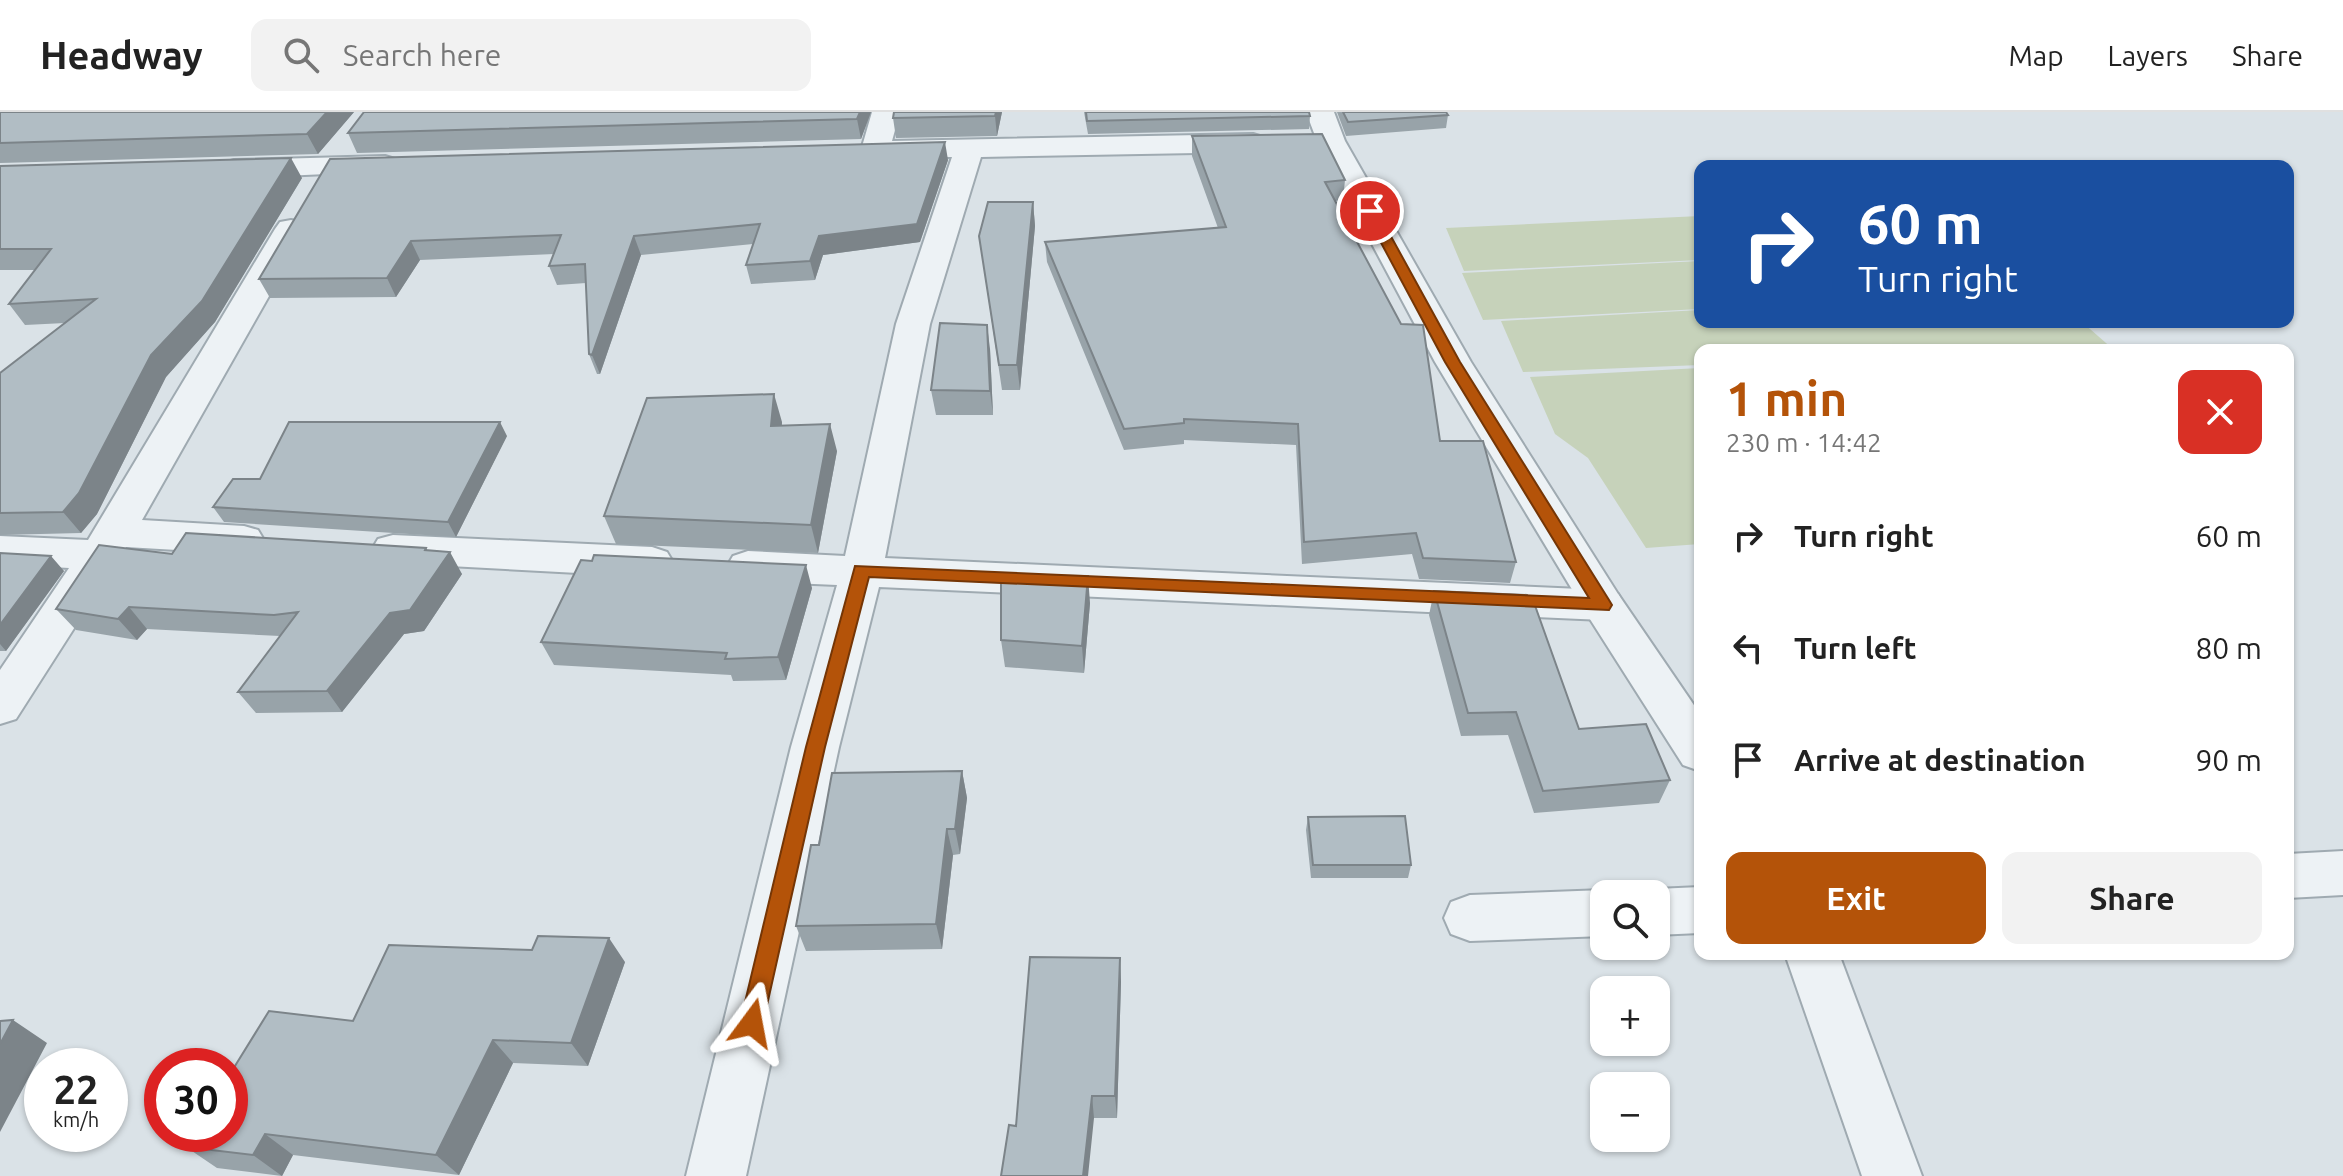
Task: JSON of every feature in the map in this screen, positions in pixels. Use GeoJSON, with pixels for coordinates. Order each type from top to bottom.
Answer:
{"type":"FeatureCollection","features":[{"type":"Feature","properties":{"kind":"street"},"geometry":{"type":"LineString","coordinates":[[875,150],[886,112]]}},
{"type":"Feature","properties":{"kind":"street"},"geometry":{"type":"LineString","coordinates":[[0,706],[107,544],[327,166],[354,134]]}},
{"type":"Feature","properties":{"kind":"street"},"geometry":{"type":"LineString","coordinates":[[843,151],[969,150],[1308,134],[1603,605],[1694,743]]}},
{"type":"Feature","properties":{"kind":"street"},"geometry":{"type":"LineString","coordinates":[[716,1176],[815,747],[862,571],[913,324],[969,150]]}},
{"type":"Feature","properties":{"kind":"street"},"geometry":{"type":"LineString","coordinates":[[203,170],[405,164]]}},
{"type":"Feature","properties":{"kind":"street"},"geometry":{"type":"LineString","coordinates":[[0,550],[107,544],[289,543]]}},
{"type":"Feature","properties":{"kind":"street"},"geometry":{"type":"LineString","coordinates":[[353,547],[1603,605]]}},
{"type":"Feature","properties":{"kind":"street"},"geometry":{"type":"LineString","coordinates":[[2294,876],[2343,873]]}},
{"type":"Feature","properties":{"kind":"street"},"geometry":{"type":"LineString","coordinates":[[1670,911],[1694,910]]}},
{"type":"Feature","properties":{"kind":"street"},"geometry":{"type":"LineString","coordinates":[[1470,918],[1590,914]]}},
{"type":"Feature","properties":{"kind":"street"},"geometry":{"type":"LineString","coordinates":[[1814,960],[1892,1176]]}},
{"type":"Feature","properties":{"kind":"green space"},"geometry":{"type":"Polygon","coordinates":[[[1694,216],[1694,260],[1464,271],[1446,228],[1694,216]]]}},
{"type":"Feature","properties":{"kind":"green space"},"geometry":{"type":"Polygon","coordinates":[[[1694,261],[1694,309],[1483,320],[1462,273],[1694,261]]]}},
{"type":"Feature","properties":{"kind":"green space"},"geometry":{"type":"Polygon","coordinates":[[[1694,310],[1694,328],[2089,328],[2107,344],[1694,344],[1694,365],[1523,372],[1501,321],[1694,310]]]}},
{"type":"Feature","properties":{"kind":"green space"},"geometry":{"type":"Polygon","coordinates":[[[1694,368],[1694,544],[1646,548],[1588,458],[1555,434],[1530,377],[1694,368]]]}},
{"type":"Feature","properties":{"kind":"building"},"geometry":{"type":"Polygon","coordinates":[[[0,112],[327,112],[307,134],[0,143],[0,112]]]}},
{"type":"Feature","properties":{"kind":"building"},"geometry":{"type":"Polygon","coordinates":[[[364,112],[860,112],[857,119],[348,133],[364,112]]]}},
{"type":"Feature","properties":{"kind":"building"},"geometry":{"type":"Polygon","coordinates":[[[894,112],[996,112],[995,116],[893,118],[894,112]]]}},
{"type":"Feature","properties":{"kind":"building"},"geometry":{"type":"Polygon","coordinates":[[[1086,112],[1309,112],[1310,116],[1087,121],[1086,112]]]}},
{"type":"Feature","properties":{"kind":"building"},"geometry":{"type":"Polygon","coordinates":[[[1343,112],[1446,112],[1448,115],[1348,122],[1343,112]]]}},
{"type":"Feature","properties":{"kind":"building"},"geometry":{"type":"Polygon","coordinates":[[[1322,134],[1345,180],[1325,182],[1401,324],[1423,325],[1440,441],[1483,441],[1516,562],[1423,558],[1416,533],[1304,542],[1298,424],[1184,419],[1184,423],[1124,429],[1045,242],[1226,227],[1192,136],[1322,134]]]}},
{"type":"Feature","properties":{"kind":"building"},"geometry":{"type":"Polygon","coordinates":[[[945,142],[917,224],[819,236],[810,261],[746,265],[760,224],[634,236],[592,355],[589,354],[585,264],[549,266],[561,235],[411,241],[387,278],[259,279],[330,159],[945,142]]]}},
{"type":"Feature","properties":{"kind":"building"},"geometry":{"type":"Polygon","coordinates":[[[291,158],[202,301],[151,355],[79,493],[63,512],[0,513],[0,373],[96,299],[9,304],[51,249],[0,249],[0,166],[291,158]]]}},
{"type":"Feature","properties":{"kind":"building"},"geometry":{"type":"Polygon","coordinates":[[[988,202],[1033,202],[1017,365],[999,365],[979,236],[988,202]]]}},
{"type":"Feature","properties":{"kind":"building"},"geometry":{"type":"Polygon","coordinates":[[[940,323],[987,325],[990,391],[931,390],[940,323]]]}},
{"type":"Feature","properties":{"kind":"building"},"geometry":{"type":"Polygon","coordinates":[[[774,394],[771,426],[830,424],[811,525],[604,516],[647,398],[774,394]]]}},
{"type":"Feature","properties":{"kind":"building"},"geometry":{"type":"Polygon","coordinates":[[[289,422],[500,422],[448,522],[213,507],[233,479],[260,479],[289,422]]]}},
{"type":"Feature","properties":{"kind":"building"},"geometry":{"type":"Polygon","coordinates":[[[186,533],[450,552],[410,610],[390,613],[327,691],[238,692],[298,612],[274,615],[129,607],[118,619],[56,609],[99,545],[172,554],[186,533]]]}},
{"type":"Feature","properties":{"kind":"building"},"geometry":{"type":"Polygon","coordinates":[[[0,553],[51,556],[0,625],[0,553]]]}},
{"type":"Feature","properties":{"kind":"building"},"geometry":{"type":"Polygon","coordinates":[[[594,555],[806,565],[778,657],[725,659],[727,653],[541,642],[581,560],[592,561],[594,555]]]}},
{"type":"Feature","properties":{"kind":"building"},"geometry":{"type":"Polygon","coordinates":[[[1001,575],[1088,576],[1082,646],[1001,640],[1001,575]]]}},
{"type":"Feature","properties":{"kind":"building"},"geometry":{"type":"Polygon","coordinates":[[[1434,591],[1527,595],[1529,600],[1533,600],[1579,729],[1646,724],[1670,780],[1543,791],[1516,712],[1468,713],[1434,591]]]}},
{"type":"Feature","properties":{"kind":"building"},"geometry":{"type":"Polygon","coordinates":[[[962,771],[955,829],[947,829],[936,924],[796,926],[811,845],[819,845],[832,773],[962,771]]]}},
{"type":"Feature","properties":{"kind":"building"},"geometry":{"type":"Polygon","coordinates":[[[1405,816],[1411,865],[1313,865],[1308,817],[1405,816]]]}},
{"type":"Feature","properties":{"kind":"building"},"geometry":{"type":"Polygon","coordinates":[[[538,936],[609,938],[571,1043],[493,1040],[436,1155],[265,1134],[253,1155],[228,1152],[248,1152],[246,1048],[269,1011],[353,1021],[389,945],[532,950],[538,936]]]}},
{"type":"Feature","properties":{"kind":"building"},"geometry":{"type":"Polygon","coordinates":[[[1030,957],[1120,958],[1115,1096],[1092,1096],[1083,1176],[1001,1176],[1009,1125],[1016,1126],[1030,957]]]}},
{"type":"Feature","properties":{"kind":"building"},"geometry":{"type":"Polygon","coordinates":[[[13,1020],[0,1044],[0,1021],[13,1020]]]}},
{"type":"Feature","properties":{"kind":"route"},"geometry":{"type":"LineString","coordinates":[[752,1023],[815,747],[862,571],[1603,605],[1453,362],[1370,211]]}}]}
